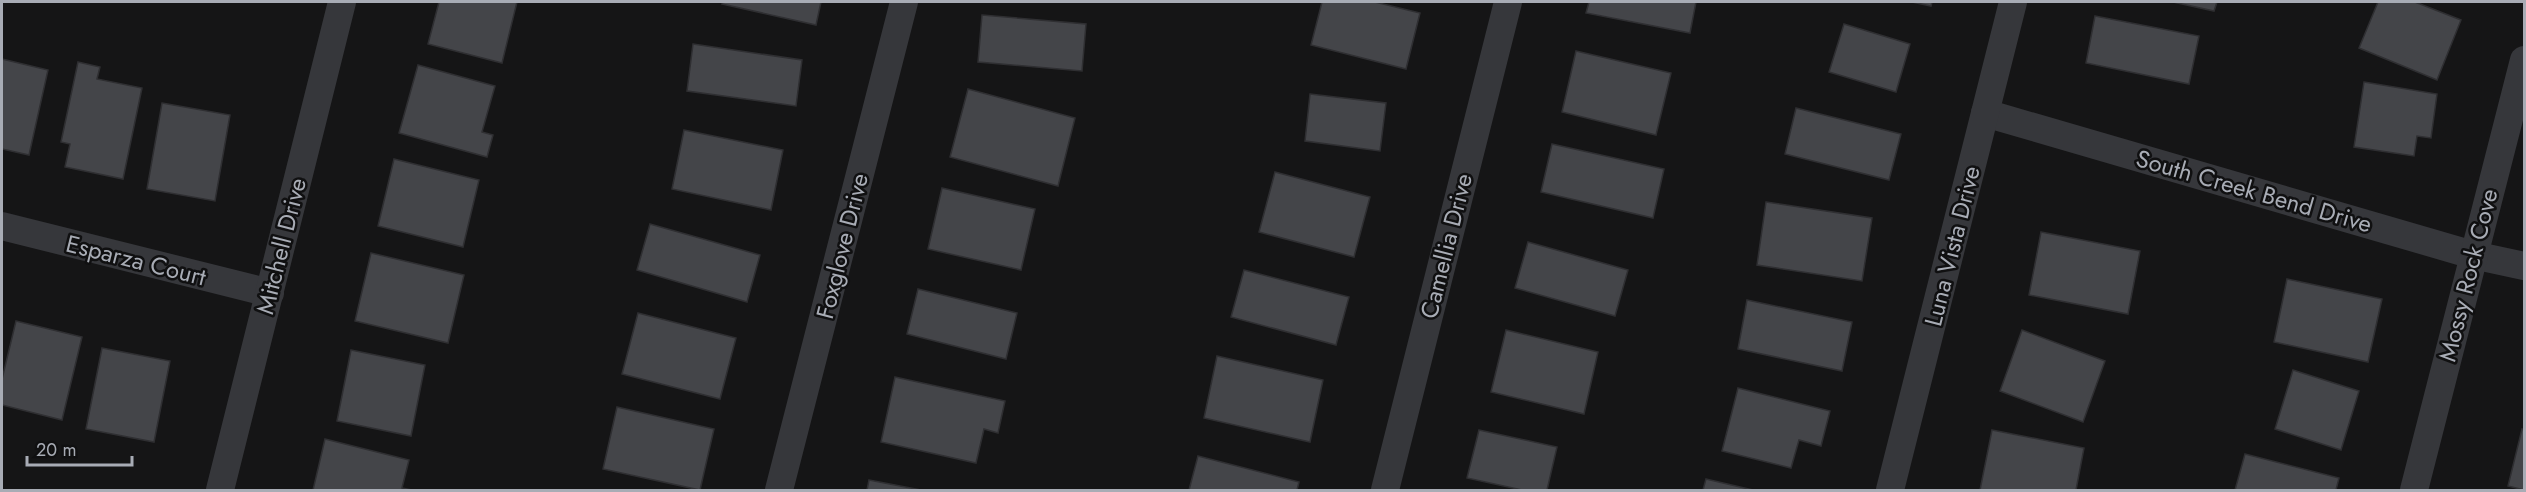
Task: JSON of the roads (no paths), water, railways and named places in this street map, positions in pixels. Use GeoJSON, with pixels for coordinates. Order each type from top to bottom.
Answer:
{"type":"FeatureCollection","features":[{"type":"Feature","properties":{"kind":"street","name":"Mitchell Drive"},"geometry":{"type":"LineString","coordinates":[[220,490],[342,2]]}},
{"type":"Feature","properties":{"kind":"street","name":"Foxglove Drive"},"geometry":{"type":"LineString","coordinates":[[779,490],[904,2]]}},
{"type":"Feature","properties":{"kind":"street","name":"Camellia Drive"},"geometry":{"type":"LineString","coordinates":[[1385,490],[1508,2]]}},
{"type":"Feature","properties":{"kind":"street","name":"Luna Vista Drive"},"geometry":{"type":"LineString","coordinates":[[1890,490],[2013,2]]}},
{"type":"Feature","properties":{"kind":"street","name":"Mossy Rock Cove"},"geometry":{"type":"LineString","coordinates":[[2414,490],[2524,60]]}},
{"type":"Feature","properties":{"kind":"street","name":"South Creek Bend Drive"},"geometry":{"type":"LineString","coordinates":[[1985,113],[2473,255],[2524,266]]}},
{"type":"Feature","properties":{"kind":"street","name":"Esparza Court"},"geometry":{"type":"LineString","coordinates":[[2,226],[270,293]]}}]}
